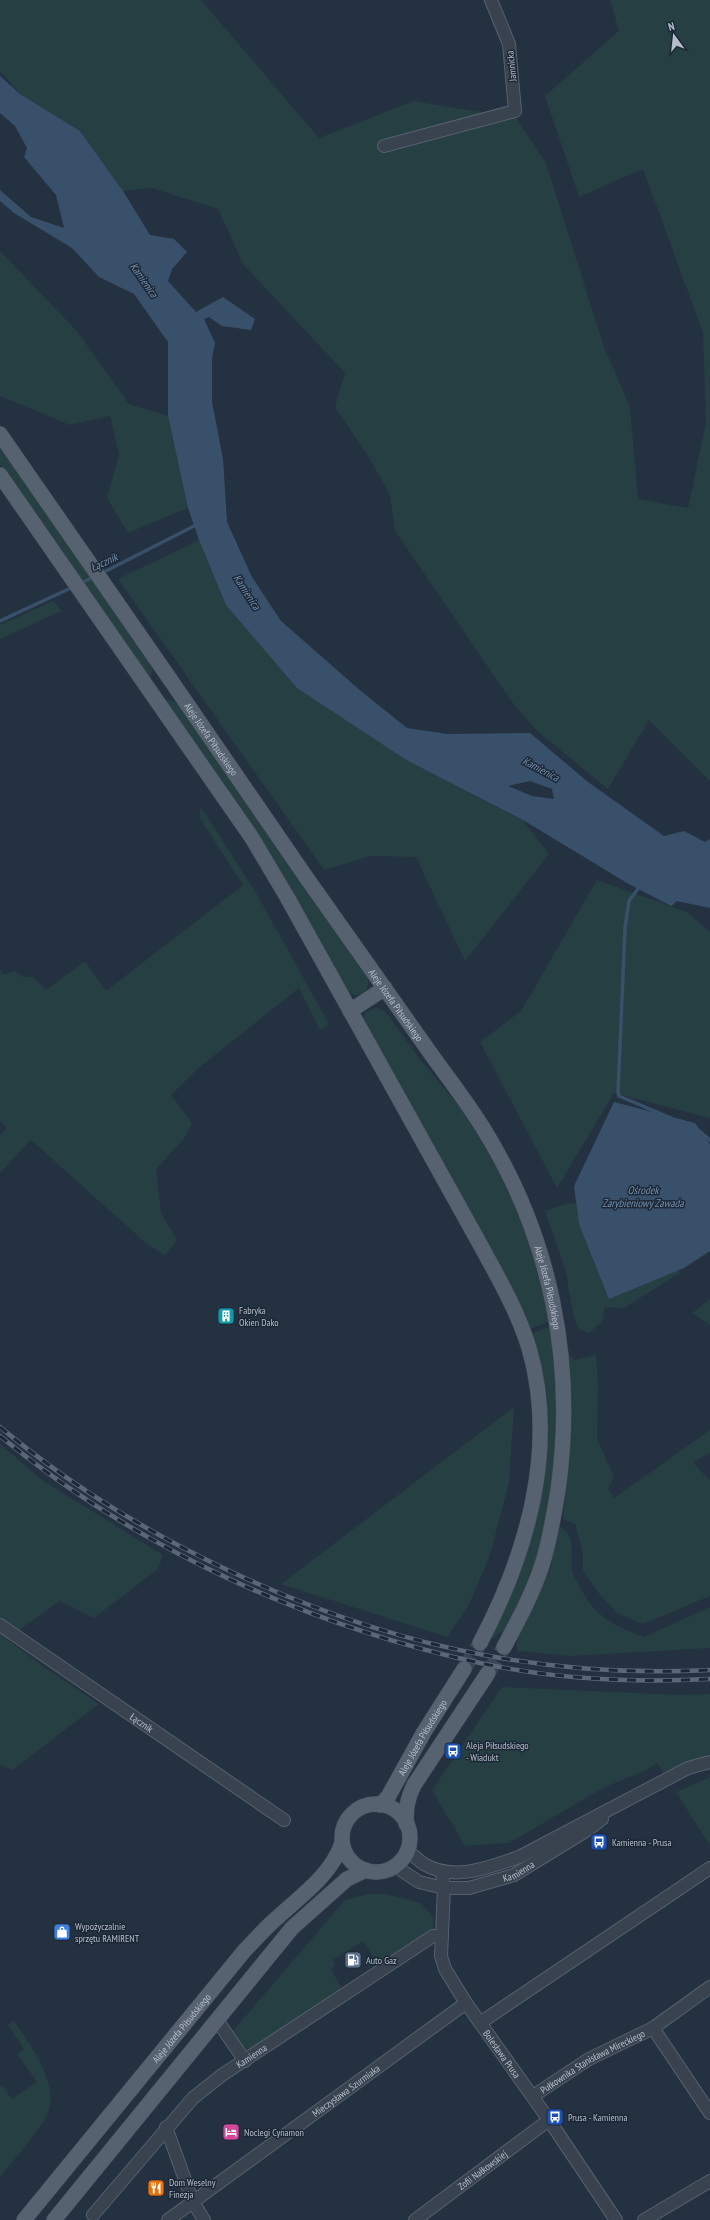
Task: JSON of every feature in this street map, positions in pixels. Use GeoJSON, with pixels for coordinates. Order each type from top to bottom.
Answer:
{"type":"FeatureCollection","features":[{"type":"Feature","properties":{"kind":"main road","name":"Aleje Józefa Piłsudskiego"},"geometry":{"type":"LineString","coordinates":[[0,434],[484,1128],[514,1187],[535,1236],[557,1321],[565,1387],[564,1436],[553,1520],[542,1566],[504,1647]]}},
{"type":"Feature","properties":{"kind":"main road"},"geometry":{"type":"LineString","coordinates":[[0,475],[252,838],[287,897],[510,1299],[524,1332],[534,1367],[539,1393],[540,1430],[532,1501],[519,1556],[496,1612],[480,1643]]}},
{"type":"Feature","properties":{"kind":"main road"},"geometry":{"type":"LineString","coordinates":[[350,1011],[385,988]]}},
{"type":"Feature","properties":{"kind":"main road","name":"Aleje Józefa Piłsudskiego"},"geometry":{"type":"LineString","coordinates":[[380,1805],[388,1797],[424,1732],[464,1669]]}},
{"type":"Feature","properties":{"kind":"main road","name":"Aleje Józefa Piłsudskiego"},"geometry":{"type":"LineString","coordinates":[[406,1824],[408,1796],[488,1673]]}},
{"type":"Feature","properties":{"kind":"main road"},"geometry":{"type":"LineString","coordinates":[[380,1805],[398,1813],[406,1824],[409,1837],[407,1850],[395,1866],[382,1871],[366,1870],[351,1861],[342,1843],[343,1829],[354,1812],[366,1806],[380,1805]]}},
{"type":"Feature","properties":{"kind":"main road","name":"Aleje Józefa Piłsudskiego"},"geometry":{"type":"LineString","coordinates":[[24,2220],[245,1950],[272,1922],[325,1874],[337,1859],[342,1843]]}},
{"type":"Feature","properties":{"kind":"main road"},"geometry":{"type":"LineString","coordinates":[[54,2220],[292,1928],[347,1879],[366,1870]]}},
{"type":"Feature","properties":{"kind":"street","name":"Jamnicka"},"geometry":{"type":"LineString","coordinates":[[384,146],[516,111],[509,44],[491,0]]}},
{"type":"Feature","properties":{"kind":"street","name":"Łącznik"},"geometry":{"type":"LineString","coordinates":[[0,1625],[284,1820]]}},
{"type":"Feature","properties":{"kind":"street","name":"Kamienna"},"geometry":{"type":"LineString","coordinates":[[407,1850],[425,1864],[442,1871],[466,1872],[494,1866],[519,1858],[688,1768],[710,1762]]}},
{"type":"Feature","properties":{"kind":"street","name":"Kamienna"},"geometry":{"type":"LineString","coordinates":[[395,1866],[418,1882],[444,1888],[470,1888],[514,1875],[589,1829],[600,1821],[608,1811]]}},
{"type":"Feature","properties":{"kind":"street"},"geometry":{"type":"LineString","coordinates":[[480,2023],[710,1868]]}},
{"type":"Feature","properties":{"kind":"street","name":"Bolesława Prusa"},"geometry":{"type":"LineString","coordinates":[[442,1871],[444,1888],[441,1956],[446,1969],[466,2004],[533,2096],[616,2220]]}},
{"type":"Feature","properties":{"kind":"street","name":"Kamienna"},"geometry":{"type":"LineString","coordinates":[[93,2216],[166,2127],[193,2098],[245,2061],[433,1936],[442,1936]]}},
{"type":"Feature","properties":{"kind":"street","name":"Pułkownika Stanisława Mireckiego"},"geometry":{"type":"LineString","coordinates":[[533,2096],[588,2059],[653,2028],[710,1987]]}},
{"type":"Feature","properties":{"kind":"street","name":"Mieczysława Szurmiaka"},"geometry":{"type":"LineString","coordinates":[[168,2220],[466,2004]]}},
{"type":"Feature","properties":{"kind":"street"},"geometry":{"type":"LineString","coordinates":[[217,2020],[245,2061]]}},
{"type":"Feature","properties":{"kind":"street","name":"Pułkownika Stanisława Mireckiego"},"geometry":{"type":"LineString","coordinates":[[653,2028],[710,2113]]}},
{"type":"Feature","properties":{"kind":"street","name":"Zofii Nałkowskiej"},"geometry":{"type":"LineString","coordinates":[[415,2220],[549,2120]]}},
{"type":"Feature","properties":{"kind":"street"},"geometry":{"type":"LineString","coordinates":[[166,2127],[193,2202],[204,2220]]}},
{"type":"Feature","properties":{"kind":"street"},"geometry":{"type":"LineString","coordinates":[[644,2220],[710,2181]]}},
{"type":"Feature","properties":{"kind":"green space"},"geometry":{"type":"Polygon","coordinates":[[[0,0],[201,0],[319,138],[413,101],[516,118],[546,163],[604,347],[630,407],[638,499],[688,508],[706,422],[703,333],[643,169],[579,197],[545,96],[619,31],[610,0],[710,0],[710,781],[649,720],[608,789],[536,730],[512,702],[395,531],[390,495],[370,459],[335,407],[345,373],[243,264],[218,209],[152,188],[123,191],[80,131],[20,94],[0,71],[0,0]]]}},
{"type":"Feature","properties":{"kind":"green space"},"geometry":{"type":"Polygon","coordinates":[[[0,251],[77,331],[129,404],[168,416],[188,508],[128,533],[107,498],[119,454],[110,416],[70,425],[0,396],[0,251]]]}},
{"type":"Feature","properties":{"kind":"green space"},"geometry":{"type":"Polygon","coordinates":[[[0,446],[149,661],[153,670],[150,678],[0,465],[0,446]]]}},
{"type":"Feature","properties":{"kind":"green space"},"geometry":{"type":"Polygon","coordinates":[[[199,540],[226,605],[408,761],[523,820],[549,854],[465,961],[416,857],[370,856],[324,870],[118,579],[199,540]]]}},
{"type":"Feature","properties":{"kind":"green space"},"geometry":{"type":"Polygon","coordinates":[[[53,601],[62,611],[0,639],[0,625],[53,601]]]}},
{"type":"Feature","properties":{"kind":"green space"},"geometry":{"type":"Polygon","coordinates":[[[168,699],[178,703],[368,977],[368,987],[359,995],[350,994],[345,991],[165,700],[168,699]]]}},
{"type":"Feature","properties":{"kind":"green space"},"geometry":{"type":"Polygon","coordinates":[[[201,807],[258,896],[329,1024],[320,1030],[299,988],[201,1066],[171,1095],[192,1123],[184,1139],[156,1169],[161,1213],[177,1240],[165,1255],[148,1245],[31,1140],[0,1173],[0,1135],[7,1128],[0,1121],[0,969],[3,975],[14,971],[24,977],[33,977],[46,990],[85,961],[106,991],[243,885],[199,817],[201,807]]]}},
{"type":"Feature","properties":{"kind":"green space"},"geometry":{"type":"Polygon","coordinates":[[[597,880],[687,912],[710,932],[710,1118],[614,1093],[557,1188],[480,1042],[521,1011],[597,880]]]}},
{"type":"Feature","properties":{"kind":"green space"},"geometry":{"type":"Polygon","coordinates":[[[376,1007],[386,1012],[419,1058],[465,1113],[499,1172],[527,1233],[541,1278],[550,1321],[529,1329],[363,1019],[365,1013],[376,1007]]]}},
{"type":"Feature","properties":{"kind":"green space"},"geometry":{"type":"Polygon","coordinates":[[[587,1202],[656,1257],[681,1272],[624,1308],[605,1307],[602,1322],[589,1333],[579,1329],[574,1318],[565,1268],[545,1211],[566,1204],[587,1202]]]}},
{"type":"Feature","properties":{"kind":"green space"},"geometry":{"type":"Polygon","coordinates":[[[710,1299],[710,1325],[692,1313],[710,1299]]]}},
{"type":"Feature","properties":{"kind":"green space"},"geometry":{"type":"Polygon","coordinates":[[[552,1326],[558,1411],[552,1487],[538,1556],[515,1613],[501,1638],[502,1631],[487,1643],[535,1520],[530,1334],[552,1326]]]}},
{"type":"Feature","properties":{"kind":"green space"},"geometry":{"type":"Polygon","coordinates":[[[569,1355],[575,1360],[596,1355],[598,1384],[597,1439],[614,1477],[608,1489],[614,1498],[710,1430],[710,1453],[693,1462],[710,1481],[710,1596],[643,1624],[617,1613],[600,1595],[583,1571],[583,1554],[575,1524],[563,1519],[569,1451],[569,1355]]]}},
{"type":"Feature","properties":{"kind":"green space"},"geometry":{"type":"Polygon","coordinates":[[[514,1407],[509,1483],[490,1555],[469,1605],[447,1637],[281,1584],[514,1407]]]}},
{"type":"Feature","properties":{"kind":"green space"},"geometry":{"type":"Polygon","coordinates":[[[0,1444],[42,1480],[163,1555],[158,1569],[94,1618],[60,1601],[16,1632],[0,1620],[0,1444]]]}},
{"type":"Feature","properties":{"kind":"green space"},"geometry":{"type":"Polygon","coordinates":[[[559,1527],[569,1535],[571,1540],[571,1565],[573,1575],[592,1606],[606,1619],[623,1629],[644,1637],[710,1607],[710,1648],[570,1656],[517,1651],[517,1640],[550,1568],[559,1527]]]}},
{"type":"Feature","properties":{"kind":"green space"},"geometry":{"type":"Polygon","coordinates":[[[0,1634],[44,1667],[99,1704],[12,1770],[0,1765],[0,1634]]]}},
{"type":"Feature","properties":{"kind":"green space"},"geometry":{"type":"Polygon","coordinates":[[[502,1687],[682,1695],[710,1694],[710,1756],[663,1772],[657,1763],[647,1770],[605,1787],[509,1843],[465,1846],[432,1790],[502,1687]]]}},
{"type":"Feature","properties":{"kind":"green space"},"geometry":{"type":"Polygon","coordinates":[[[710,1777],[710,1846],[676,1792],[710,1777]]]}},
{"type":"Feature","properties":{"kind":"green space"},"geometry":{"type":"Polygon","coordinates":[[[368,1894],[386,1894],[421,1903],[433,1917],[433,1931],[420,1937],[407,1948],[381,1960],[382,1963],[369,1967],[366,1964],[374,1958],[363,1941],[333,1960],[335,1965],[331,1969],[341,1987],[338,1992],[252,2050],[244,2049],[232,2032],[345,1900],[368,1894]]]}},
{"type":"Feature","properties":{"kind":"green space"},"geometry":{"type":"Polygon","coordinates":[[[14,2021],[34,2051],[40,2063],[46,2076],[51,2099],[49,2110],[41,2126],[0,2177],[0,2087],[2,2085],[12,2099],[37,2082],[17,2054],[24,2049],[8,2025],[14,2021]]]}},
{"type":"Feature","properties":{"kind":"water","name":"Kamienica"},"geometry":{"type":"Polygon","coordinates":[[[0,76],[20,94],[80,131],[123,191],[150,235],[174,239],[187,252],[172,269],[168,281],[196,312],[223,297],[255,319],[251,330],[222,326],[209,317],[204,319],[215,343],[212,358],[212,402],[223,459],[227,522],[252,577],[281,621],[362,692],[407,728],[447,734],[530,733],[588,782],[664,836],[684,831],[705,842],[710,839],[710,908],[677,901],[671,906],[627,883],[523,820],[408,761],[297,688],[226,605],[199,540],[188,508],[168,416],[168,342],[134,294],[99,277],[72,248],[14,213],[0,201],[0,190],[31,217],[64,228],[56,195],[24,157],[27,148],[15,126],[0,113],[0,76]],[[530,781],[508,786],[532,796],[554,799],[552,789],[530,781]]]}},
{"type":"Feature","properties":{"kind":"water","name":"Ośrodek Zarybieniowy Zawada"},"geometry":{"type":"Polygon","coordinates":[[[614,1102],[695,1123],[710,1144],[710,1251],[684,1268],[609,1299],[579,1224],[574,1186],[614,1102]]]}},
{"type":"Feature","properties":{"kind":"waterway","name":"Łącznik"},"geometry":{"type":"LineString","coordinates":[[100,574],[198,524]]}},
{"type":"Feature","properties":{"kind":"waterway","name":"Łącznik"},"geometry":{"type":"LineString","coordinates":[[81,583],[95,576]]}},
{"type":"Feature","properties":{"kind":"waterway","name":"Łącznik"},"geometry":{"type":"LineString","coordinates":[[0,621],[73,587]]}},
{"type":"Feature","properties":{"kind":"waterway"},"geometry":{"type":"LineString","coordinates":[[640,886],[629,901],[625,928],[618,1092],[619,1096],[671,1118]]}},
{"type":"Feature","properties":{"kind":"waterway"},"geometry":{"type":"LineString","coordinates":[[697,1129],[710,1140]]}},
{"type":"Feature","properties":{"kind":"tunnel"},"geometry":{"type":"LineString","coordinates":[[464,1669],[480,1643]]}},
{"type":"Feature","properties":{"kind":"tunnel"},"geometry":{"type":"LineString","coordinates":[[488,1673],[504,1647]]}},
{"type":"Feature","properties":{"kind":"railway"},"geometry":{"type":"LineString","coordinates":[[0,1427],[52,1467],[107,1504],[166,1539],[228,1570],[292,1598],[356,1622],[420,1641],[484,1655],[540,1664],[625,1671],[710,1670]]}},
{"type":"Feature","properties":{"kind":"railway"},"geometry":{"type":"LineString","coordinates":[[0,1436],[53,1476],[108,1514],[166,1547],[226,1578],[288,1604],[352,1628],[416,1647],[480,1663],[536,1673],[623,1680],[710,1679]]}},
{"type":"Feature","properties":{"kind":"place","name":"Fabryka Okien Dako"},"geometry":{"type":"Point","coordinates":[226,1316]}},
{"type":"Feature","properties":{"kind":"place","name":"Aleja Piłsudskiego - Wiadukt"},"geometry":{"type":"Point","coordinates":[453,1751]}},
{"type":"Feature","properties":{"kind":"place","name":"Kamienna - Prusa"},"geometry":{"type":"Point","coordinates":[599,1842]}},
{"type":"Feature","properties":{"kind":"place","name":"Wypożyczalnie sprzętu RAMIRENT"},"geometry":{"type":"Point","coordinates":[62,1932]}},
{"type":"Feature","properties":{"kind":"place","name":"Auto Gaz"},"geometry":{"type":"Point","coordinates":[353,1960]}},
{"type":"Feature","properties":{"kind":"place","name":"Prusa - Kamienna"},"geometry":{"type":"Point","coordinates":[555,2117]}},
{"type":"Feature","properties":{"kind":"place","name":"Noclegi Cynamon"},"geometry":{"type":"Point","coordinates":[231,2132]}},
{"type":"Feature","properties":{"kind":"place","name":"Dom Weselny Finezja"},"geometry":{"type":"Point","coordinates":[156,2188]}}]}
